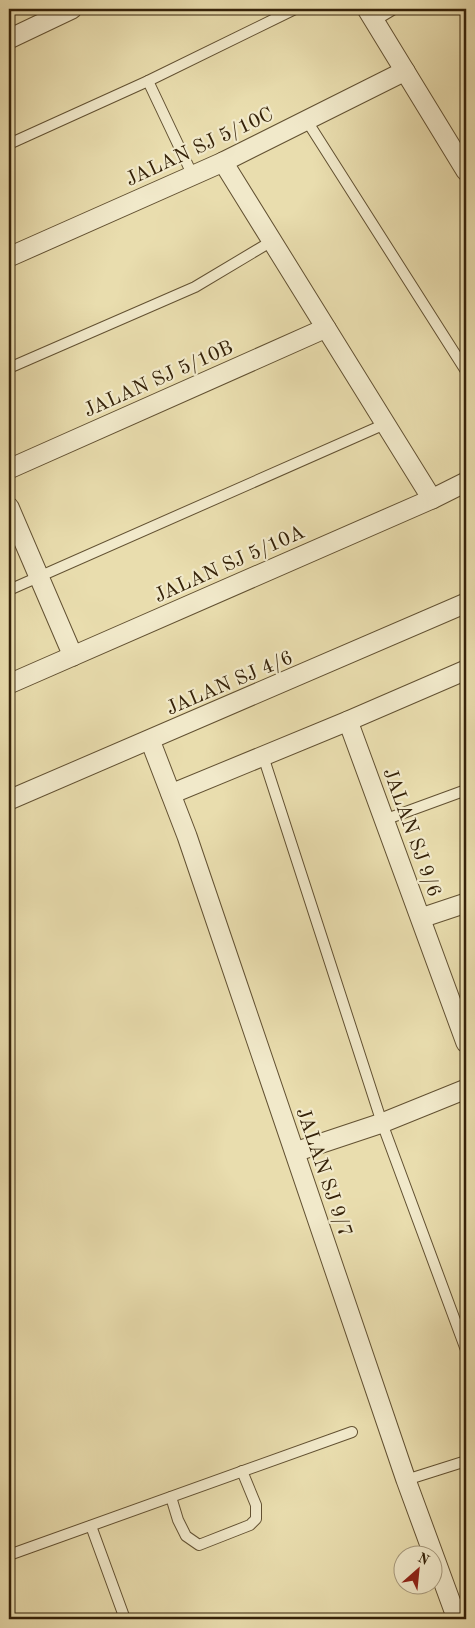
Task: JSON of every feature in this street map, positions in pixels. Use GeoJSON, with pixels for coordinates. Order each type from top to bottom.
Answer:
{"type":"FeatureCollection","features":[{"type":"Feature","properties":{"kind":"street"},"geometry":{"type":"LineString","coordinates":[[9,39],[72,9]]}},
{"type":"Feature","properties":{"kind":"street"},"geometry":{"type":"LineString","coordinates":[[371,15],[466,170]]}},
{"type":"Feature","properties":{"kind":"street","name":"JALAN SJ 5/10C"},"geometry":{"type":"LineString","coordinates":[[9,257],[223,162],[405,71]]}},
{"type":"Feature","properties":{"kind":"street"},"geometry":{"type":"LineString","coordinates":[[223,162],[432,499]]}},
{"type":"Feature","properties":{"kind":"street","name":"JALAN SJ 5/10B"},"geometry":{"type":"LineString","coordinates":[[9,469],[326,328]]}},
{"type":"Feature","properties":{"kind":"street","name":"JALAN SJ 5/10A"},"geometry":{"type":"LineString","coordinates":[[9,684],[432,499],[466,482]]}},
{"type":"Feature","properties":{"kind":"street"},"geometry":{"type":"LineString","coordinates":[[9,507],[73,656]]}},
{"type":"Feature","properties":{"kind":"street","name":"JALAN SJ 4/6"},"geometry":{"type":"LineString","coordinates":[[9,800],[466,603]]}},
{"type":"Feature","properties":{"kind":"street"},"geometry":{"type":"LineString","coordinates":[[171,794],[466,670]]}},
{"type":"Feature","properties":{"kind":"street","name":"JALAN SJ 9/6"},"geometry":{"type":"LineString","coordinates":[[348,721],[421,918],[463,1022],[466,1043]]}},
{"type":"Feature","properties":{"kind":"street","name":"JALAN SJ 9/7"},"geometry":{"type":"LineString","coordinates":[[150,740],[187,836],[406,1480],[457,1619]]}},
{"type":"Feature","properties":{"kind":"street"},"geometry":{"type":"LineString","coordinates":[[421,918],[466,903]]}},
{"type":"Feature","properties":{"kind":"street"},"geometry":{"type":"LineString","coordinates":[[295,1152],[382,1123],[466,1089]]}},
{"type":"Feature","properties":{"kind":"lane"},"geometry":{"type":"LineString","coordinates":[[9,144],[148,81],[295,9]]}},
{"type":"Feature","properties":{"kind":"lane"},"geometry":{"type":"LineString","coordinates":[[371,15],[394,9]]}},
{"type":"Feature","properties":{"kind":"lane"},"geometry":{"type":"LineString","coordinates":[[148,81],[193,176]]}},
{"type":"Feature","properties":{"kind":"lane"},"geometry":{"type":"LineString","coordinates":[[307,120],[466,372]]}},
{"type":"Feature","properties":{"kind":"lane"},"geometry":{"type":"LineString","coordinates":[[9,368],[195,287],[272,241]]}},
{"type":"Feature","properties":{"kind":"lane"},"geometry":{"type":"LineString","coordinates":[[9,590],[385,424]]}},
{"type":"Feature","properties":{"kind":"lane"},"geometry":{"type":"LineString","coordinates":[[262,756],[382,1123],[466,1350]]}},
{"type":"Feature","properties":{"kind":"lane"},"geometry":{"type":"LineString","coordinates":[[384,820],[466,790]]}},
{"type":"Feature","properties":{"kind":"lane"},"geometry":{"type":"LineString","coordinates":[[9,1555],[352,1432]]}},
{"type":"Feature","properties":{"kind":"lane"},"geometry":{"type":"LineString","coordinates":[[406,1480],[466,1461]]}},
{"type":"Feature","properties":{"kind":"lane"},"geometry":{"type":"LineString","coordinates":[[171,1496],[178,1520],[186,1536],[199,1545],[250,1525],[256,1518],[256,1505],[242,1471]]}},
{"type":"Feature","properties":{"kind":"lane"},"geometry":{"type":"LineString","coordinates":[[91,1526],[125,1619]]}}]}
